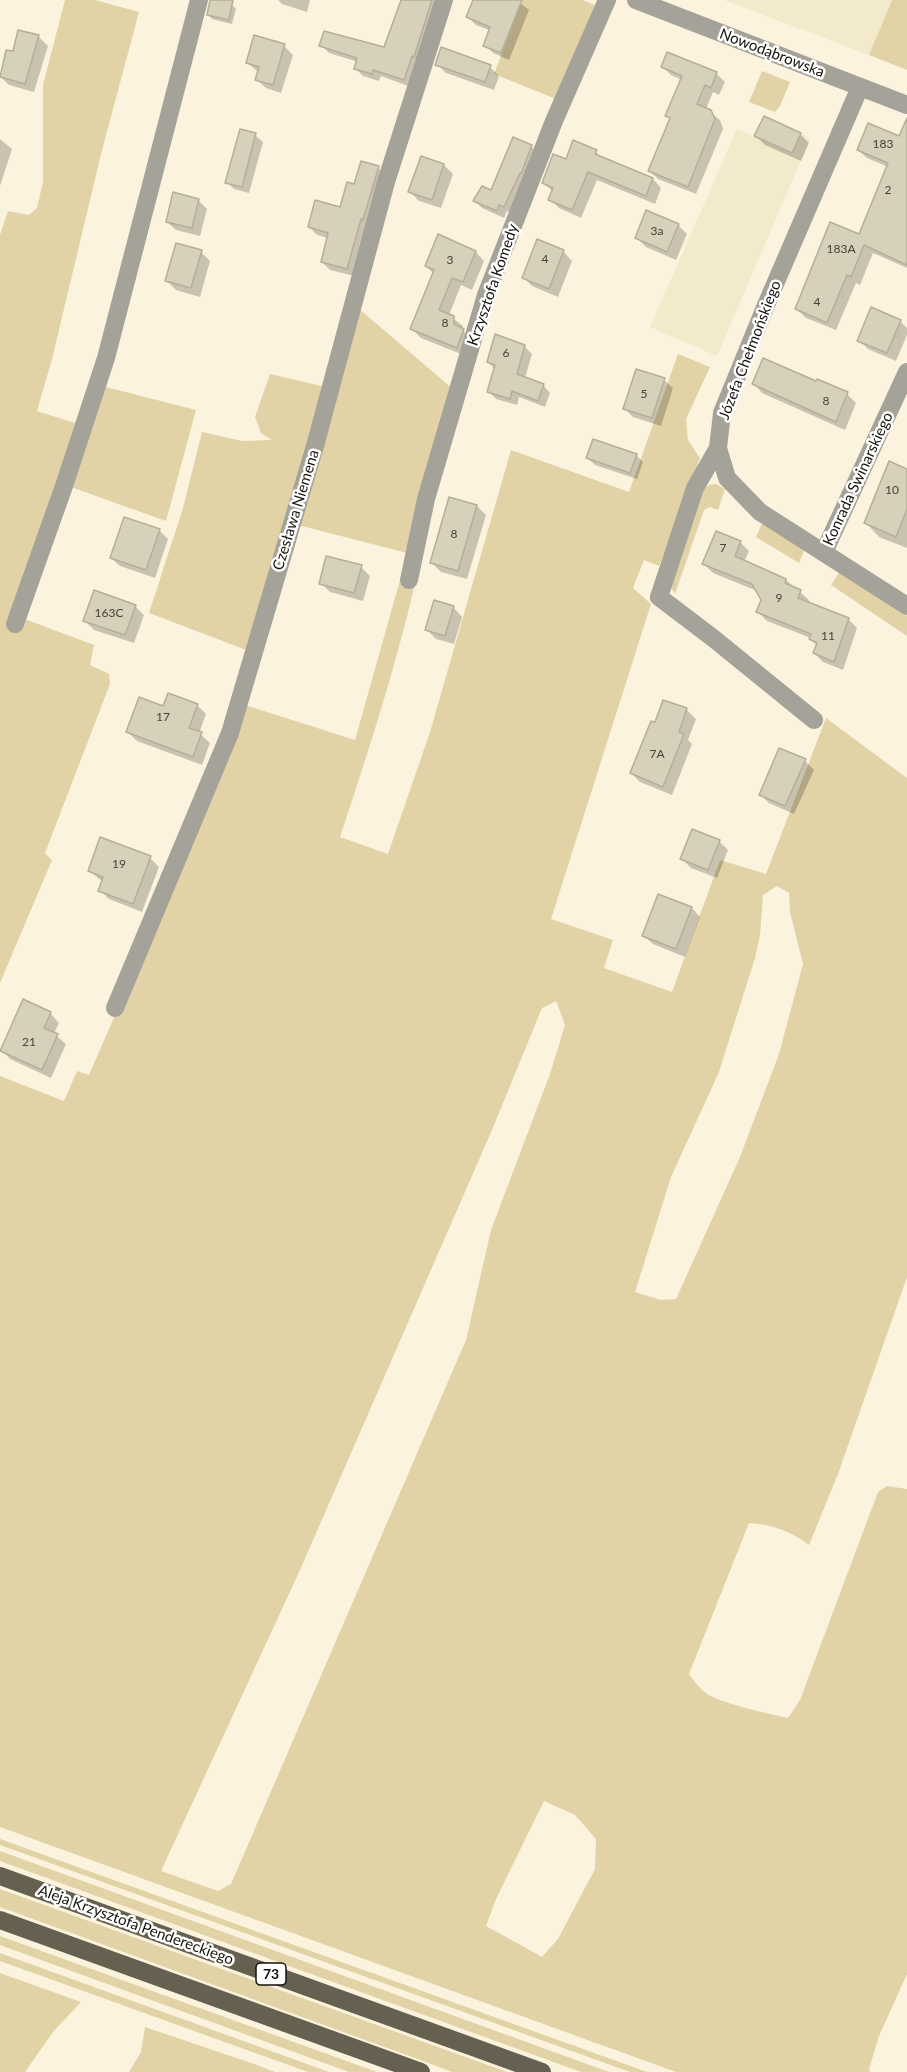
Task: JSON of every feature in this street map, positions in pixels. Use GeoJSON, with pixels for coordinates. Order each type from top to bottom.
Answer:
{"type":"FeatureCollection","features":[{"type":"Feature","properties":{"kind":"main road","name":"Aleja Krzysztofa Pendereckiego"},"geometry":{"type":"LineString","coordinates":[[0,1876],[542,2072]]}},
{"type":"Feature","properties":{"kind":"main road"},"geometry":{"type":"LineString","coordinates":[[0,1920],[421,2072]]}},
{"type":"Feature","properties":{"kind":"street"},"geometry":{"type":"LineString","coordinates":[[15,624],[106,358],[199,0]]}},
{"type":"Feature","properties":{"kind":"street","name":"Czesława Niemena"},"geometry":{"type":"LineString","coordinates":[[115,1008],[230,733],[315,446],[386,182],[444,0]]}},
{"type":"Feature","properties":{"kind":"street","name":"Krzysztofa Komedy"},"geometry":{"type":"LineString","coordinates":[[409,579],[426,499],[486,295],[554,121],[607,0]]}},
{"type":"Feature","properties":{"kind":"street","name":"Nowodąbrowska"},"geometry":{"type":"LineString","coordinates":[[636,0],[907,105]]}},
{"type":"Feature","properties":{"kind":"street","name":"Józefa Chełmońskiego"},"geometry":{"type":"LineString","coordinates":[[860,87],[722,413],[718,448],[727,478],[760,512],[907,606]]}},
{"type":"Feature","properties":{"kind":"street","name":"Konrada Swinarskiego"},"geometry":{"type":"LineString","coordinates":[[824,552],[907,372]]}},
{"type":"Feature","properties":{"kind":"street"},"geometry":{"type":"LineString","coordinates":[[718,448],[695,488],[658,597],[713,638],[814,720]]}},
{"type":"Feature","properties":{"kind":"shaded area"},"geometry":{"type":"Polygon","coordinates":[[[65,0],[95,0],[139,12],[37,411],[81,425],[22,618],[94,645],[90,665],[109,674],[110,684],[45,853],[52,860],[0,983],[0,235],[8,211],[29,215],[37,208],[43,182],[43,85],[65,0]]]}},
{"type":"Feature","properties":{"kind":"shaded area"},"geometry":{"type":"Polygon","coordinates":[[[522,0],[582,0],[595,5],[556,99],[494,74],[522,0]]]}},
{"type":"Feature","properties":{"kind":"shaded area"},"geometry":{"type":"Polygon","coordinates":[[[724,0],[892,0],[869,55],[724,0]]]}},
{"type":"Feature","properties":{"kind":"shaded area"},"geometry":{"type":"Polygon","coordinates":[[[892,0],[907,0],[907,70],[869,55],[892,0]]]}},
{"type":"Feature","properties":{"kind":"shaded area"},"geometry":{"type":"Polygon","coordinates":[[[762,71],[790,82],[775,112],[749,102],[762,71]]]}},
{"type":"Feature","properties":{"kind":"shaded area"},"geometry":{"type":"Polygon","coordinates":[[[737,129],[791,153],[801,133],[810,139],[717,356],[650,327],[737,129]]]}},
{"type":"Feature","properties":{"kind":"shaded area"},"geometry":{"type":"Polygon","coordinates":[[[358,308],[453,389],[407,553],[298,525],[358,308]]]}},
{"type":"Feature","properties":{"kind":"shaded area"},"geometry":{"type":"Polygon","coordinates":[[[678,354],[710,367],[686,419],[688,440],[700,458],[659,566],[644,560],[633,588],[651,604],[551,919],[613,940],[604,968],[672,992],[720,860],[766,874],[826,718],[907,778],[907,1277],[838,1474],[809,1545],[780,1529],[749,1523],[689,1674],[703,1691],[717,1699],[788,1718],[800,1700],[878,1492],[887,1486],[907,1489],[907,1974],[879,2036],[870,2072],[676,2072],[0,1827],[0,1076],[64,1101],[77,1071],[89,1075],[225,762],[245,705],[355,740],[400,580],[415,584],[399,648],[340,837],[388,854],[430,732],[511,450],[629,492],[678,354]],[[777,886],[763,895],[760,935],[755,958],[719,1072],[671,1177],[635,1292],[661,1300],[676,1299],[740,1157],[779,1054],[803,964],[790,912],[789,893],[777,886]],[[556,1001],[542,1008],[492,1130],[300,1570],[161,1871],[218,1891],[231,1884],[466,1340],[491,1230],[550,1074],[565,1025],[556,1001]],[[544,1801],[496,1899],[486,1926],[542,1957],[558,1939],[595,1869],[596,1839],[575,1815],[544,1801]]]}},
{"type":"Feature","properties":{"kind":"shaded area"},"geometry":{"type":"Polygon","coordinates":[[[270,374],[326,387],[249,651],[149,613],[183,508],[202,432],[242,441],[272,440],[261,433],[255,417],[270,374]]]}},
{"type":"Feature","properties":{"kind":"shaded area"},"geometry":{"type":"Polygon","coordinates":[[[102,386],[196,410],[166,521],[68,486],[102,386]]]}},
{"type":"Feature","properties":{"kind":"shaded area"},"geometry":{"type":"Polygon","coordinates":[[[716,484],[725,489],[718,510],[710,507],[704,510],[675,594],[670,586],[701,492],[709,485],[716,484]]]}},
{"type":"Feature","properties":{"kind":"shaded area"},"geometry":{"type":"Polygon","coordinates":[[[763,521],[805,548],[799,563],[756,537],[763,521]]]}},
{"type":"Feature","properties":{"kind":"shaded area"},"geometry":{"type":"Polygon","coordinates":[[[840,571],[907,616],[907,636],[831,585],[840,571]]]}},
{"type":"Feature","properties":{"kind":"shaded area"},"geometry":{"type":"Polygon","coordinates":[[[0,1839],[647,2072],[630,2072],[0,1845],[0,1839]]]}},
{"type":"Feature","properties":{"kind":"shaded area"},"geometry":{"type":"Polygon","coordinates":[[[0,1851],[609,2072],[581,2072],[0,1861],[0,1851]]]}},
{"type":"Feature","properties":{"kind":"shaded area"},"geometry":{"type":"Polygon","coordinates":[[[0,1889],[507,2072],[452,2072],[0,1907],[0,1889]]]}},
{"type":"Feature","properties":{"kind":"shaded area"},"geometry":{"type":"Polygon","coordinates":[[[0,1936],[377,2072],[349,2072],[0,1945],[0,1936]]]}},
{"type":"Feature","properties":{"kind":"shaded area"},"geometry":{"type":"Polygon","coordinates":[[[0,1953],[329,2072],[308,2072],[0,1961],[0,1953]]]}},
{"type":"Feature","properties":{"kind":"shaded area"},"geometry":{"type":"Polygon","coordinates":[[[0,1973],[81,2002],[53,2032],[25,2072],[0,2072],[0,1973]]]}},
{"type":"Feature","properties":{"kind":"shaded area"},"geometry":{"type":"Polygon","coordinates":[[[145,2027],[275,2072],[129,2072],[141,2052],[145,2027]]]}},
{"type":"Feature","properties":{"kind":"building"},"geometry":{"type":"Polygon","coordinates":[[[210,0],[233,0],[229,20],[207,15],[210,0]]]}},
{"type":"Feature","properties":{"kind":"building"},"geometry":{"type":"Polygon","coordinates":[[[401,0],[432,0],[414,57],[412,56],[404,80],[373,70],[372,74],[354,69],[357,58],[319,46],[324,31],[384,47],[401,0]]]}},
{"type":"Feature","properties":{"kind":"building"},"geometry":{"type":"Polygon","coordinates":[[[473,0],[522,0],[501,53],[483,46],[490,27],[466,17],[473,0]]]}},
{"type":"Feature","properties":{"kind":"building"},"geometry":{"type":"Polygon","coordinates":[[[18,30],[39,35],[25,84],[0,77],[6,50],[13,51],[18,30]]]}},
{"type":"Feature","properties":{"kind":"building"},"geometry":{"type":"Polygon","coordinates":[[[254,35],[285,44],[273,85],[255,80],[259,67],[246,63],[254,35]]]}},
{"type":"Feature","properties":{"kind":"building"},"geometry":{"type":"Polygon","coordinates":[[[441,47],[491,65],[485,82],[435,65],[441,47]]]}},
{"type":"Feature","properties":{"kind":"building"},"geometry":{"type":"Polygon","coordinates":[[[667,52],[717,72],[711,88],[705,85],[697,104],[711,110],[715,119],[688,187],[648,171],[670,118],[665,116],[682,76],[661,67],[667,52]]]}},
{"type":"Feature","properties":{"kind":"building"},"geometry":{"type":"Polygon","coordinates":[[[764,116],[801,133],[792,153],[754,136],[764,116]]]}},
{"type":"Feature","properties":{"kind":"building"},"geometry":{"type":"Polygon","coordinates":[[[907,118],[907,265],[864,245],[851,277],[847,275],[827,323],[795,309],[830,222],[859,234],[888,163],[857,150],[868,123],[899,136],[907,118]]]}},
{"type":"Feature","properties":{"kind":"building"},"geometry":{"type":"Polygon","coordinates":[[[240,129],[256,133],[242,187],[225,183],[240,129]]]}},
{"type":"Feature","properties":{"kind":"building"},"geometry":{"type":"Polygon","coordinates":[[[513,137],[532,145],[521,174],[504,207],[499,205],[497,211],[473,201],[482,186],[491,190],[513,137]]]}},
{"type":"Feature","properties":{"kind":"building"},"geometry":{"type":"Polygon","coordinates":[[[573,140],[597,150],[595,154],[653,178],[646,196],[588,172],[572,210],[548,200],[553,188],[542,183],[553,154],[566,159],[573,140]]]}},
{"type":"Feature","properties":{"kind":"building"},"geometry":{"type":"Polygon","coordinates":[[[421,156],[444,164],[432,200],[408,192],[421,156]]]}},
{"type":"Feature","properties":{"kind":"building"},"geometry":{"type":"Polygon","coordinates":[[[361,161],[379,166],[347,269],[321,262],[328,233],[308,227],[315,200],[340,207],[347,182],[354,184],[361,161]]]}},
{"type":"Feature","properties":{"kind":"building"},"geometry":{"type":"Polygon","coordinates":[[[173,192],[199,199],[192,228],[166,222],[173,192]]]}},
{"type":"Feature","properties":{"kind":"building"},"geometry":{"type":"Polygon","coordinates":[[[646,210],[679,224],[667,252],[635,238],[646,210]]]}},
{"type":"Feature","properties":{"kind":"building"},"geometry":{"type":"Polygon","coordinates":[[[438,234],[476,251],[463,282],[452,278],[439,310],[454,316],[454,324],[464,329],[457,348],[410,329],[434,270],[425,266],[438,234]]]}},
{"type":"Feature","properties":{"kind":"building"},"geometry":{"type":"Polygon","coordinates":[[[537,239],[564,250],[549,289],[522,278],[537,239]]]}},
{"type":"Feature","properties":{"kind":"building"},"geometry":{"type":"Polygon","coordinates":[[[176,243],[202,250],[191,288],[165,281],[176,243]]]}},
{"type":"Feature","properties":{"kind":"building"},"geometry":{"type":"Polygon","coordinates":[[[871,307],[901,320],[887,353],[857,341],[871,307]]]}},
{"type":"Feature","properties":{"kind":"building"},"geometry":{"type":"Polygon","coordinates":[[[495,334],[525,345],[517,374],[544,384],[538,401],[512,391],[510,399],[487,392],[495,365],[487,362],[495,334]]]}},
{"type":"Feature","properties":{"kind":"building"},"geometry":{"type":"Polygon","coordinates":[[[763,358],[848,392],[836,422],[752,384],[763,358]]]}},
{"type":"Feature","properties":{"kind":"building"},"geometry":{"type":"Polygon","coordinates":[[[636,369],[665,378],[652,418],[623,409],[636,369]]]}},
{"type":"Feature","properties":{"kind":"building"},"geometry":{"type":"Polygon","coordinates":[[[593,439],[637,454],[630,473],[586,458],[593,439]]]}},
{"type":"Feature","properties":{"kind":"building"},"geometry":{"type":"Polygon","coordinates":[[[889,461],[907,469],[907,509],[896,537],[864,523],[889,461]]]}},
{"type":"Feature","properties":{"kind":"building"},"geometry":{"type":"Polygon","coordinates":[[[449,497],[477,505],[458,571],[430,563],[449,497]]]}},
{"type":"Feature","properties":{"kind":"building"},"geometry":{"type":"Polygon","coordinates":[[[124,517],[160,529],[146,570],[110,558],[124,517]]]}},
{"type":"Feature","properties":{"kind":"building"},"geometry":{"type":"Polygon","coordinates":[[[716,531],[741,541],[735,556],[786,579],[785,583],[801,590],[798,598],[849,618],[834,662],[813,653],[817,643],[809,639],[811,634],[756,612],[761,600],[752,584],[702,564],[716,531]]]}},
{"type":"Feature","properties":{"kind":"building"},"geometry":{"type":"Polygon","coordinates":[[[326,556],[362,565],[354,593],[319,584],[326,556]]]}},
{"type":"Feature","properties":{"kind":"building"},"geometry":{"type":"Polygon","coordinates":[[[94,590],[136,605],[125,635],[83,621],[94,590]]]}},
{"type":"Feature","properties":{"kind":"building"},"geometry":{"type":"Polygon","coordinates":[[[434,600],[454,606],[445,636],[425,630],[434,600]]]}},
{"type":"Feature","properties":{"kind":"building"},"geometry":{"type":"Polygon","coordinates":[[[168,693],[198,704],[189,728],[202,732],[193,757],[126,732],[139,697],[163,706],[168,693]]]}},
{"type":"Feature","properties":{"kind":"building"},"geometry":{"type":"Polygon","coordinates":[[[663,700],[687,708],[679,732],[684,734],[663,787],[630,773],[651,721],[655,722],[663,700]]]}},
{"type":"Feature","properties":{"kind":"building"},"geometry":{"type":"Polygon","coordinates":[[[779,748],[806,759],[785,806],[759,795],[779,748]]]}},
{"type":"Feature","properties":{"kind":"building"},"geometry":{"type":"Polygon","coordinates":[[[692,829],[720,840],[708,870],[680,859],[692,829]]]}},
{"type":"Feature","properties":{"kind":"building"},"geometry":{"type":"Polygon","coordinates":[[[100,837],[151,856],[133,904],[98,891],[103,877],[88,871],[100,837]]]}},
{"type":"Feature","properties":{"kind":"building"},"geometry":{"type":"Polygon","coordinates":[[[658,894],[692,907],[676,949],[642,936],[658,894]]]}},
{"type":"Feature","properties":{"kind":"building"},"geometry":{"type":"Polygon","coordinates":[[[23,999],[51,1012],[44,1028],[58,1034],[42,1070],[0,1051],[23,999]]]}}]}
